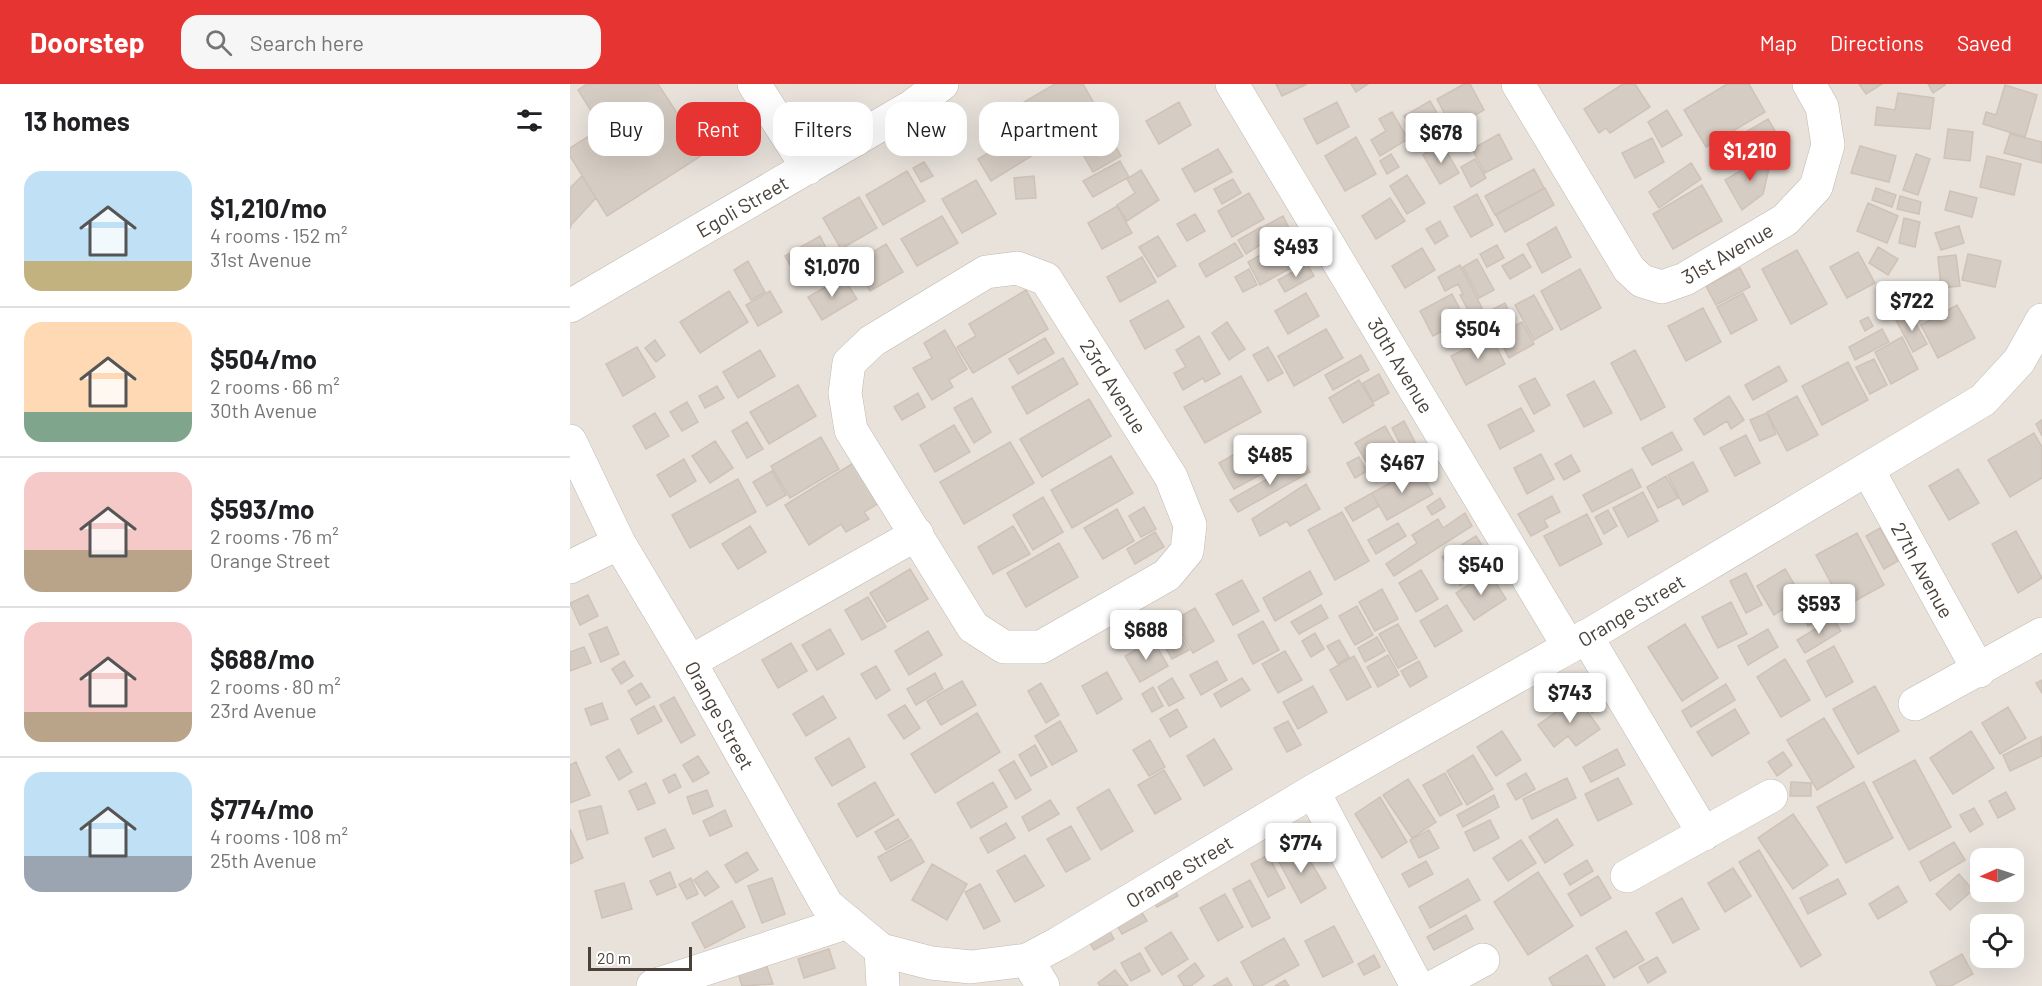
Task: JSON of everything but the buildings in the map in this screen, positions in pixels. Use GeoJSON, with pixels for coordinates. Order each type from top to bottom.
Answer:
{"type":"FeatureCollection","features":[{"type":"Feature","properties":{"kind":"street"},"geometry":{"type":"LineString","coordinates":[[754,84],[808,168]]}},
{"type":"Feature","properties":{"kind":"street","name":"Egoli Street"},"geometry":{"type":"LineString","coordinates":[[570,306],[911,107],[942,84]]}},
{"type":"Feature","properties":{"kind":"street","name":"30th Avenue"},"geometry":{"type":"LineString","coordinates":[[1232,84],[1578,642],[1704,834]]}},
{"type":"Feature","properties":{"kind":"street","name":"31st Avenue"},"geometry":{"type":"LineString","coordinates":[[1518,84],[1629,269],[1642,281],[1662,287],[1685,279],[1785,220],[1815,187],[1828,145],[1822,107],[1809,84]]}},
{"type":"Feature","properties":{"kind":"street","name":"23rd Avenue"},"geometry":{"type":"LineString","coordinates":[[1017,268],[1046,279],[1172,477],[1190,525],[1187,551],[1167,575],[1041,647],[1004,648],[973,627],[918,534],[851,430],[845,393],[849,363],[872,341],[986,272],[1017,268]]}},
{"type":"Feature","properties":{"kind":"street","name":"Orange Street"},"geometry":{"type":"LineString","coordinates":[[570,441],[619,543],[690,662],[827,905],[882,950],[931,963],[1035,973],[1313,791],[1578,642],[1983,400],[2019,361],[2042,320]]}},
{"type":"Feature","properties":{"kind":"street","name":"27th Avenue"},"geometry":{"type":"LineString","coordinates":[[1868,470],[1979,671]]}},
{"type":"Feature","properties":{"kind":"street"},"geometry":{"type":"LineString","coordinates":[[690,662],[918,534]]}},
{"type":"Feature","properties":{"kind":"street"},"geometry":{"type":"LineString","coordinates":[[570,567],[619,543]]}},
{"type":"Feature","properties":{"kind":"street"},"geometry":{"type":"LineString","coordinates":[[1915,704],[1979,671],[2042,634]]}},
{"type":"Feature","properties":{"kind":"street"},"geometry":{"type":"LineString","coordinates":[[1313,791],[1417,986]]}},
{"type":"Feature","properties":{"kind":"street"},"geometry":{"type":"LineString","coordinates":[[1627,876],[1771,796]]}},
{"type":"Feature","properties":{"kind":"street"},"geometry":{"type":"LineString","coordinates":[[653,986],[848,922]]}},
{"type":"Feature","properties":{"kind":"street"},"geometry":{"type":"LineString","coordinates":[[882,950],[883,986]]}},
{"type":"Feature","properties":{"kind":"street"},"geometry":{"type":"LineString","coordinates":[[1435,986],[1484,960]]}},
{"type":"Feature","properties":{"kind":"shaded area"},"geometry":{"type":"Polygon","coordinates":[[[570,84],[2042,84],[2042,986],[570,986],[570,84]]]}}]}
